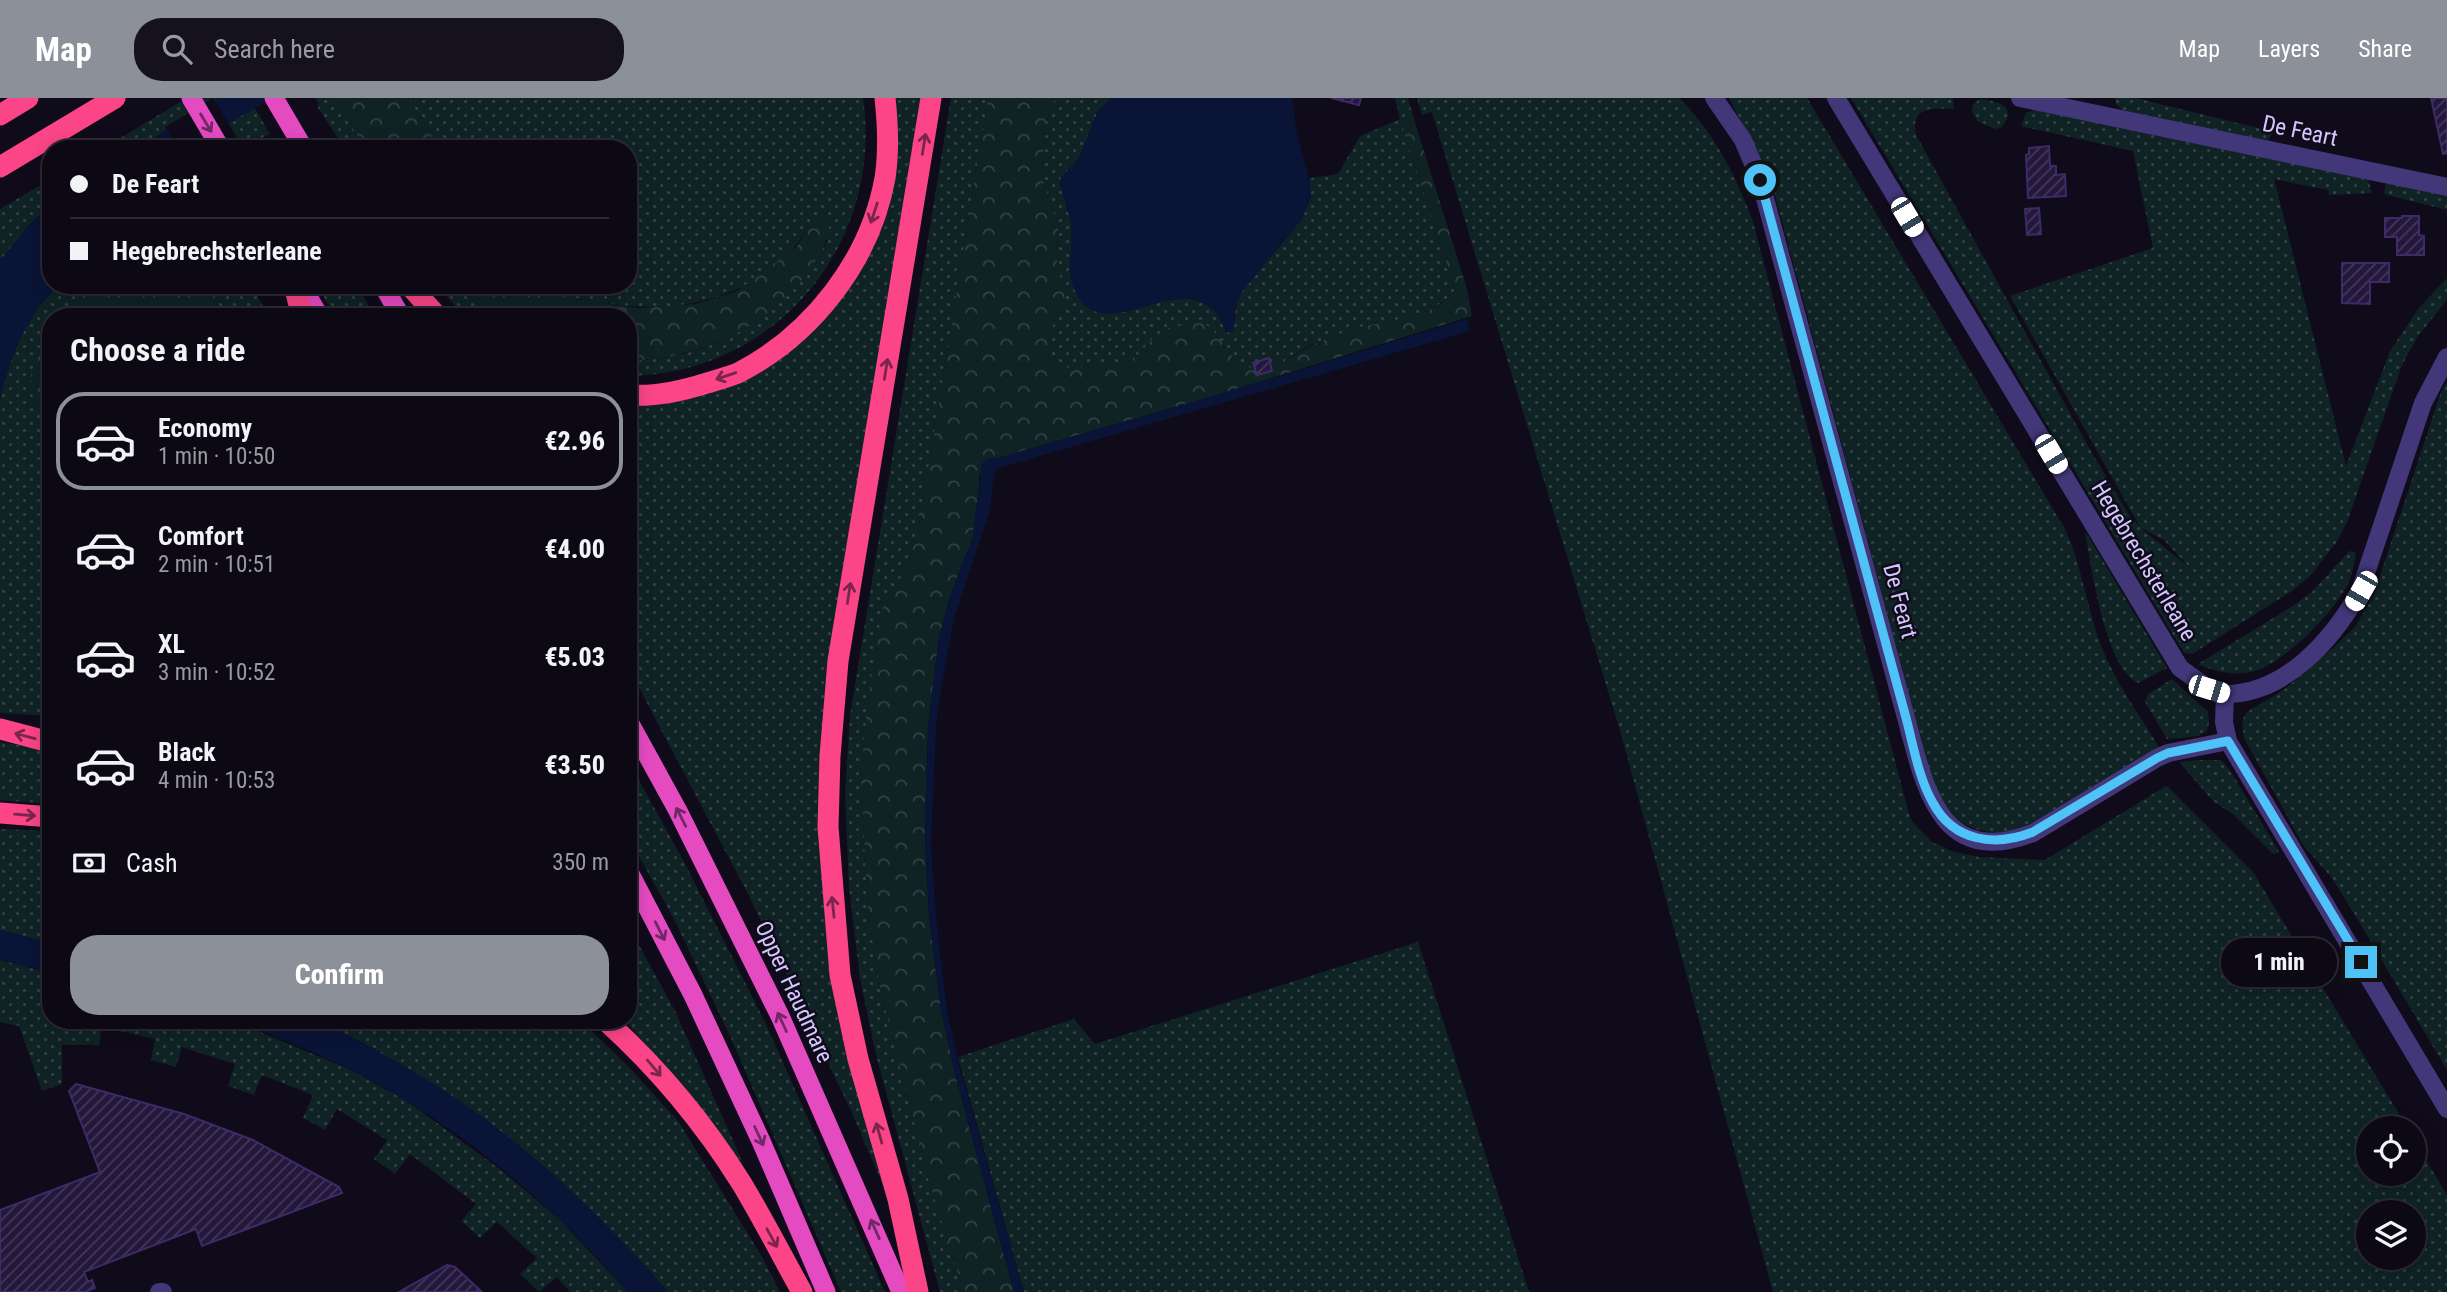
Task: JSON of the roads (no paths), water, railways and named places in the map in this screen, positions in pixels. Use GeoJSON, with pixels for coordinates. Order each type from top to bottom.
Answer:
{"type":"FeatureCollection","features":[{"type":"Feature","properties":{"kind":"highway"},"geometry":{"type":"LineString","coordinates":[[0,115],[28,98]]}},
{"type":"Feature","properties":{"kind":"highway"},"geometry":{"type":"LineString","coordinates":[[47,140],[115,98]]}},
{"type":"Feature","properties":{"kind":"highway"},"geometry":{"type":"LineString","coordinates":[[191,98],[216,140]]}},
{"type":"Feature","properties":{"kind":"highway"},"geometry":{"type":"LineString","coordinates":[[274,98],[299,140]]}},
{"type":"Feature","properties":{"kind":"highway"},"geometry":{"type":"LineString","coordinates":[[637,394],[682,391],[737,373],[790,338],[811,320],[843,280],[857,256],[876,209],[888,149],[884,98]]}},
{"type":"Feature","properties":{"kind":"highway"},"geometry":{"type":"LineString","coordinates":[[918,1292],[898,1199],[858,1059],[840,975],[828,827],[830,756],[838,661],[931,98]]}},
{"type":"Feature","properties":{"kind":"highway"},"geometry":{"type":"LineString","coordinates":[[5,166],[42,143]]}},
{"type":"Feature","properties":{"kind":"highway"},"geometry":{"type":"LineString","coordinates":[[417,294],[430,308]]}},
{"type":"Feature","properties":{"kind":"highway"},"geometry":{"type":"LineString","coordinates":[[0,729],[42,740]]}},
{"type":"Feature","properties":{"kind":"highway","name":"Opper Haudmare"},"geometry":{"type":"LineString","coordinates":[[637,736],[678,811],[780,1016],[901,1292]]}},
{"type":"Feature","properties":{"kind":"highway"},"geometry":{"type":"LineString","coordinates":[[0,813],[42,816]]}},
{"type":"Feature","properties":{"kind":"highway"},"geometry":{"type":"LineString","coordinates":[[637,887],[693,995],[761,1141],[826,1292]]}},
{"type":"Feature","properties":{"kind":"highway"},"geometry":{"type":"LineString","coordinates":[[615,1029],[641,1053],[692,1113],[742,1184],[802,1292]]}},
{"type":"Feature","properties":{"kind":"street","name":"De Feart"},"geometry":{"type":"LineString","coordinates":[[1714,98],[1743,140],[1760,180],[1926,789],[1937,811],[1963,834],[1980,840],[2007,841],[2033,832],[2168,753],[2228,741]]}},
{"type":"Feature","properties":{"kind":"street","name":"Hegebrechsterleane"},"geometry":{"type":"LineString","coordinates":[[1836,98],[2180,668],[2209,689],[2225,694]]}},
{"type":"Feature","properties":{"kind":"street","name":"De Feart"},"geometry":{"type":"LineString","coordinates":[[2021,98],[2447,187]]}},
{"type":"Feature","properties":{"kind":"street"},"geometry":{"type":"LineString","coordinates":[[2447,357],[2423,403],[2361,591],[2335,631],[2296,668],[2258,688],[2240,694],[2225,694],[2224,722],[2228,741],[2447,1109]]}},
{"type":"Feature","properties":{"kind":"water"},"geometry":{"type":"Polygon","coordinates":[[[220,98],[272,98],[201,140],[151,140],[220,98]]]}},
{"type":"Feature","properties":{"kind":"water"},"geometry":{"type":"Polygon","coordinates":[[[1111,98],[1292,98],[1311,197],[1302,219],[1241,293],[1235,308],[1234,329],[1230,333],[1226,332],[1212,309],[1195,300],[1174,300],[1108,314],[1090,309],[1076,293],[1070,275],[1071,224],[1060,183],[1061,178],[1079,158],[1098,111],[1111,98]]]}},
{"type":"Feature","properties":{"kind":"water"},"geometry":{"type":"Polygon","coordinates":[[[42,214],[42,294],[50,294],[39,306],[20,339],[0,399],[0,261],[42,214]]]}},
{"type":"Feature","properties":{"kind":"water"},"geometry":{"type":"Polygon","coordinates":[[[1467,319],[1470,331],[999,468],[994,474],[990,510],[954,619],[942,682],[936,727],[931,845],[947,1012],[961,1072],[1024,1292],[1014,1292],[955,1074],[941,1010],[929,918],[925,837],[928,727],[939,637],[951,593],[972,540],[982,463],[990,458],[998,458],[1217,395],[1467,319]]]}},
{"type":"Feature","properties":{"kind":"water"},"geometry":{"type":"Polygon","coordinates":[[[0,930],[42,941],[42,971],[0,960],[0,930]]]}},
{"type":"Feature","properties":{"kind":"water"},"geometry":{"type":"Polygon","coordinates":[[[255,1029],[334,1029],[361,1041],[428,1080],[503,1133],[573,1192],[668,1292],[628,1292],[552,1213],[467,1142],[406,1101],[364,1077],[255,1029]]]}}]}
